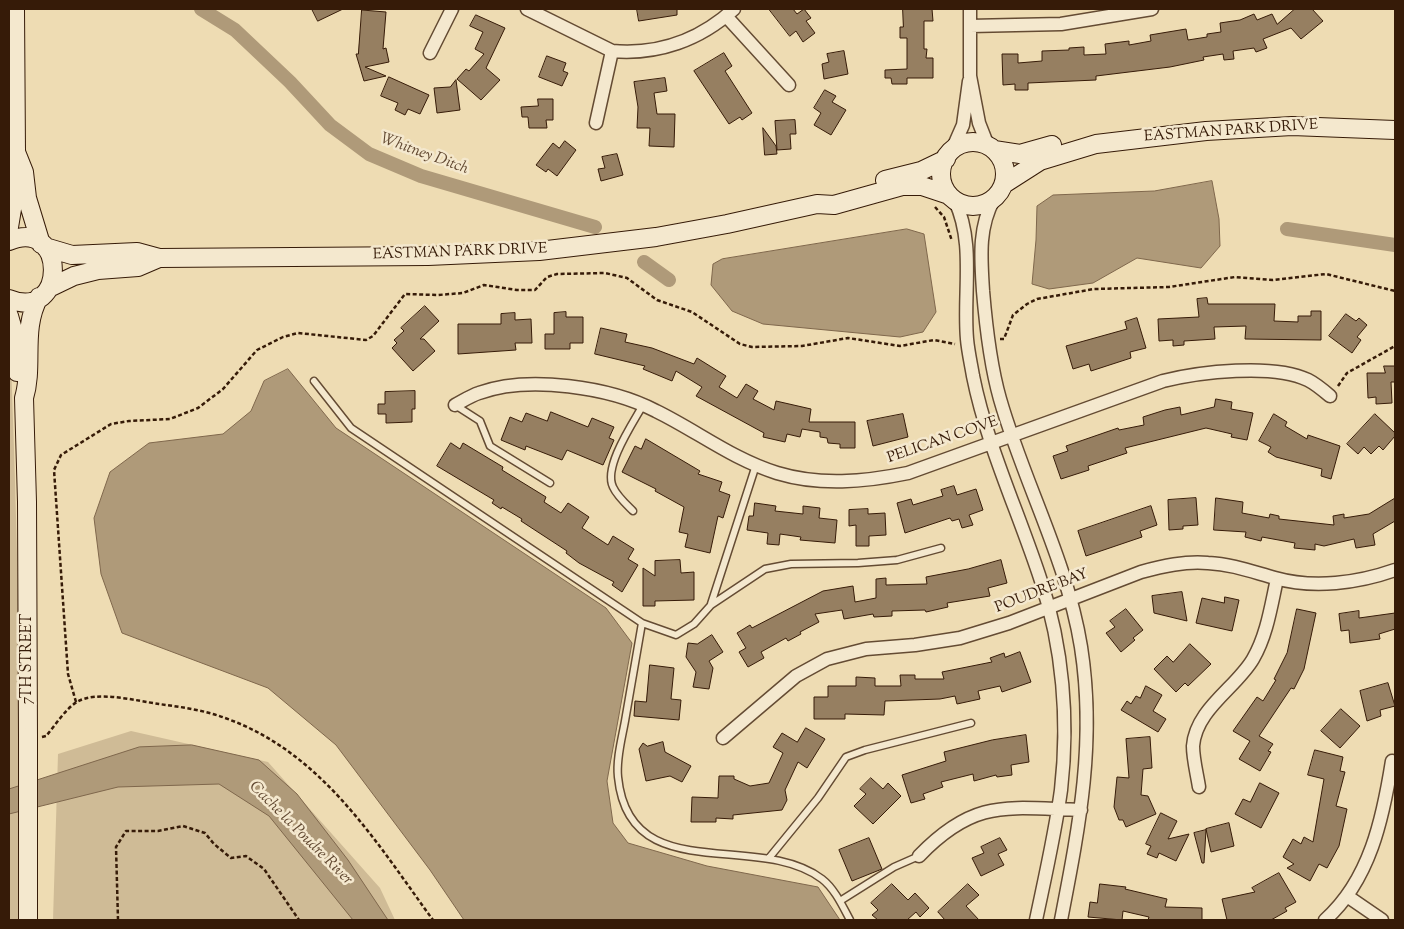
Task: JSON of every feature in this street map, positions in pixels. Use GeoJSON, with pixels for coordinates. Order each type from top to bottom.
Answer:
{"type":"FeatureCollection","features":[{"type":"Feature","properties":{"kind":"street"},"geometry":{"type":"LineString","coordinates":[[430,53],[452,9]]}},
{"type":"Feature","properties":{"kind":"street"},"geometry":{"type":"LineString","coordinates":[[526,9],[612,50],[628,52],[669,47],[698,35],[730,12],[789,85]]}},
{"type":"Feature","properties":{"kind":"street"},"geometry":{"type":"LineString","coordinates":[[970,9],[970,76],[963,124],[949,154],[942,178],[962,219],[966,243],[968,344],[978,399],[1049,608],[1056,638],[1063,703],[1064,746],[1058,809],[1036,920]]}},
{"type":"Feature","properties":{"kind":"street"},"geometry":{"type":"LineString","coordinates":[[970,26],[1061,24],[1149,9]]}},
{"type":"Feature","properties":{"kind":"street"},"geometry":{"type":"LineString","coordinates":[[9,227],[12,210],[10,172],[16,152],[13,18]]}},
{"type":"Feature","properties":{"kind":"street"},"geometry":{"type":"LineString","coordinates":[[596,123],[612,50]]}},
{"type":"Feature","properties":{"kind":"street"},"geometry":{"type":"LineString","coordinates":[[970,76],[979,123],[991,148],[1004,165],[999,192],[987,211],[981,243],[988,341],[1000,398],[1012,435],[1063,571],[1081,649],[1087,715],[1087,755],[1081,810],[1060,920]]}},
{"type":"Feature","properties":{"kind":"street","name":"EASTMAN PARK DRIVE"},"geometry":{"type":"LineString","coordinates":[[999,192],[1040,161],[1096,144],[1206,131],[1292,126],[1395,130]]}},
{"type":"Feature","properties":{"kind":"street","name":"EASTMAN PARK DRIVE"},"geometry":{"type":"LineString","coordinates":[[991,148],[1020,154],[1073,140],[1096,144]]}},
{"type":"Feature","properties":{"kind":"street"},"geometry":{"type":"LineString","coordinates":[[949,154],[969,143],[991,148]]}},
{"type":"Feature","properties":{"kind":"street"},"geometry":{"type":"LineString","coordinates":[[16,152],[24,172],[27,198],[43,246]]}},
{"type":"Feature","properties":{"kind":"street","name":"EASTMAN PARK DRIVE"},"geometry":{"type":"LineString","coordinates":[[817,204],[832,195],[921,171],[949,154]]}},
{"type":"Feature","properties":{"kind":"street","name":"EASTMAN PARK DRIVE"},"geometry":{"type":"LineString","coordinates":[[9,241],[27,238],[43,246],[72,255],[137,252],[159,258],[428,256],[539,251],[656,237],[727,224],[817,204],[834,205],[902,186],[922,186],[952,198]]}},
{"type":"Feature","properties":{"kind":"street"},"geometry":{"type":"LineString","coordinates":[[952,198],[963,204],[979,206],[999,192]]}},
{"type":"Feature","properties":{"kind":"street","name":"7TH STREET"},"geometry":{"type":"LineString","coordinates":[[28,920],[28,823],[32,738],[28,502],[24,398],[28,382],[27,337],[30,321],[54,278],[52,256],[43,246]]}},
{"type":"Feature","properties":{"kind":"street","name":"EASTMAN PARK DRIVE"},"geometry":{"type":"LineString","coordinates":[[9,299],[23,302],[44,293],[74,276],[98,270],[138,267],[159,258]]}},
{"type":"Feature","properties":{"kind":"street","name":"7TH STREET"},"geometry":{"type":"LineString","coordinates":[[9,316],[13,330],[18,383],[24,398]]}},
{"type":"Feature","properties":{"kind":"street","name":"PELICAN COVE"},"geometry":{"type":"LineString","coordinates":[[455,405],[486,391],[508,386],[590,389],[643,405],[734,456],[756,465],[796,478],[858,482],[908,473],[1163,381],[1212,372],[1279,373],[1307,380],[1330,396]]}},
{"type":"Feature","properties":{"kind":"street","name":"POUDRE BAY"},"geometry":{"type":"LineString","coordinates":[[723,738],[796,676],[827,659],[866,648],[946,642],[1010,623],[1141,572],[1176,564],[1203,562],[1229,565],[1277,579],[1336,583],[1367,579],[1395,570]]}},
{"type":"Feature","properties":{"kind":"street"},"geometry":{"type":"LineString","coordinates":[[1199,787],[1194,752],[1197,729],[1211,708],[1244,672],[1253,658],[1264,632],[1277,579]]}},
{"type":"Feature","properties":{"kind":"street"},"geometry":{"type":"LineString","coordinates":[[1325,920],[1347,896],[1370,855],[1382,811],[1392,761]]}},
{"type":"Feature","properties":{"kind":"street"},"geometry":{"type":"LineString","coordinates":[[918,856],[949,828],[962,820],[978,814],[1009,808],[1081,810]]}},
{"type":"Feature","properties":{"kind":"street"},"geometry":{"type":"LineString","coordinates":[[1347,896],[1382,920]]}},
{"type":"Feature","properties":{"kind":"lane"},"geometry":{"type":"LineString","coordinates":[[314,381],[351,428],[642,623],[676,635],[694,624],[711,605],[765,569],[791,564],[858,563],[897,560],[941,548]]}},
{"type":"Feature","properties":{"kind":"lane"},"geometry":{"type":"LineString","coordinates":[[455,405],[480,422],[490,446],[550,483]]}},
{"type":"Feature","properties":{"kind":"lane"},"geometry":{"type":"LineString","coordinates":[[633,511],[612,486],[610,474],[615,459],[643,405]]}},
{"type":"Feature","properties":{"kind":"lane"},"geometry":{"type":"LineString","coordinates":[[711,605],[756,465]]}},
{"type":"Feature","properties":{"kind":"lane"},"geometry":{"type":"LineString","coordinates":[[642,623],[618,776],[623,805],[638,830],[662,844],[700,852],[769,858],[805,869],[824,880],[840,901],[850,920]]}},
{"type":"Feature","properties":{"kind":"lane"},"geometry":{"type":"LineString","coordinates":[[769,858],[818,798],[846,757],[865,750],[971,723]]}},
{"type":"Feature","properties":{"kind":"lane"},"geometry":{"type":"LineString","coordinates":[[840,901],[894,867],[918,856]]}},
{"type":"Feature","properties":{"kind":"path"},"geometry":{"type":"LineString","coordinates":[[934,206],[944,218],[950,238]]}},
{"type":"Feature","properties":{"kind":"path"},"geometry":{"type":"LineString","coordinates":[[76,702],[68,674],[54,470],[61,455],[111,424],[170,419],[198,408],[223,389],[257,350],[282,337],[298,333],[366,340],[373,336],[405,294],[438,296],[463,293],[484,285],[516,290],[535,290],[547,277],[557,274],[605,274],[632,280],[658,300],[692,312],[740,344],[752,347],[802,346],[848,338],[900,346],[934,340],[952,344],[968,344]]}},
{"type":"Feature","properties":{"kind":"path"},"geometry":{"type":"LineString","coordinates":[[988,341],[1004,339],[1014,315],[1027,304],[1037,299],[1094,289],[1168,287],[1235,277],[1273,280],[1326,274],[1395,291]]}},
{"type":"Feature","properties":{"kind":"path"},"geometry":{"type":"LineString","coordinates":[[1330,396],[1347,373],[1395,346]]}},
{"type":"Feature","properties":{"kind":"path"},"geometry":{"type":"LineString","coordinates":[[32,738],[46,736],[76,702],[93,697],[123,698],[191,709],[226,718],[262,734],[308,764],[361,822],[433,920]]}},
{"type":"Feature","properties":{"kind":"path"},"geometry":{"type":"LineString","coordinates":[[118,920],[116,847],[126,831],[158,831],[183,826],[205,832],[214,844],[231,858],[246,856],[264,869],[299,920]]}},
{"type":"Feature","properties":{"kind":"shaded area"},"geometry":{"type":"Polygon","coordinates":[[[9,311],[18,616],[20,768],[18,920],[9,920],[9,311]]]}},
{"type":"Feature","properties":{"kind":"shaded area"},"geometry":{"type":"Polygon","coordinates":[[[131,731],[268,762],[380,888],[395,920],[53,920],[58,754],[131,731]]]}},
{"type":"Feature","properties":{"kind":"water"},"geometry":{"type":"Polygon","coordinates":[[[1212,181],[1219,219],[1220,246],[1201,268],[1137,258],[1093,283],[1049,289],[1032,284],[1037,206],[1053,195],[1154,191],[1212,181]]]}},
{"type":"Feature","properties":{"kind":"water"},"geometry":{"type":"Polygon","coordinates":[[[907,229],[924,234],[936,312],[923,332],[900,337],[763,324],[732,311],[711,285],[713,264],[722,259],[907,229]]]}},
{"type":"Feature","properties":{"kind":"water"},"geometry":{"type":"Polygon","coordinates":[[[288,369],[336,428],[606,608],[632,643],[607,781],[613,823],[628,843],[707,866],[818,887],[840,920],[464,920],[430,870],[336,745],[268,688],[122,633],[101,574],[94,518],[110,472],[149,443],[223,434],[251,411],[264,381],[288,369]]]}},
{"type":"Feature","properties":{"kind":"water","name":"Cache la Poudre River"},"geometry":{"type":"Polygon","coordinates":[[[192,745],[259,760],[297,794],[348,860],[388,920],[353,920],[269,816],[219,784],[118,787],[9,814],[9,789],[139,747],[192,745]]]}},
{"type":"Feature","properties":{"kind":"building"},"geometry":{"type":"Polygon","coordinates":[[[312,9],[343,9],[318,21],[312,9]]]}},
{"type":"Feature","properties":{"kind":"building"},"geometry":{"type":"Polygon","coordinates":[[[637,9],[677,9],[677,15],[639,21],[637,9]]]}},
{"type":"Feature","properties":{"kind":"building"},"geometry":{"type":"Polygon","coordinates":[[[769,9],[793,9],[797,14],[804,9],[811,18],[806,21],[815,33],[803,42],[796,31],[790,36],[769,9]]]}},
{"type":"Feature","properties":{"kind":"building"},"geometry":{"type":"Polygon","coordinates":[[[903,9],[932,9],[933,21],[924,21],[924,49],[927,49],[926,58],[933,58],[933,78],[907,78],[907,84],[892,84],[891,78],[885,78],[885,70],[907,69],[907,38],[900,38],[900,27],[903,27],[903,9]]]}},
{"type":"Feature","properties":{"kind":"building"},"geometry":{"type":"Polygon","coordinates":[[[1295,9],[1312,9],[1323,21],[1301,39],[1291,28],[1263,39],[1267,48],[1256,52],[1254,48],[1233,51],[1234,59],[1224,60],[1223,54],[1203,57],[1204,60],[1170,67],[1096,76],[1096,80],[1028,83],[1028,90],[1015,90],[1015,84],[1003,85],[1002,54],[1018,54],[1018,63],[1042,61],[1042,51],[1069,50],[1069,48],[1084,47],[1084,55],[1106,54],[1105,44],[1129,41],[1129,45],[1151,41],[1150,35],[1186,29],[1188,40],[1207,37],[1207,34],[1221,32],[1220,23],[1240,20],[1254,14],[1257,20],[1272,14],[1277,24],[1295,9]]]}},
{"type":"Feature","properties":{"kind":"building"},"geometry":{"type":"Polygon","coordinates":[[[362,10],[386,12],[383,49],[386,48],[389,62],[365,67],[386,76],[364,81],[356,54],[358,54],[362,10]]]}},
{"type":"Feature","properties":{"kind":"building"},"geometry":{"type":"Polygon","coordinates":[[[476,15],[505,28],[486,68],[500,80],[481,100],[457,79],[466,69],[469,71],[484,54],[475,49],[483,32],[470,26],[476,15]]]}},
{"type":"Feature","properties":{"kind":"building"},"geometry":{"type":"Polygon","coordinates":[[[844,51],[848,74],[824,79],[822,64],[829,62],[827,54],[844,51]]]}},
{"type":"Feature","properties":{"kind":"building"},"geometry":{"type":"Polygon","coordinates":[[[724,53],[732,66],[725,71],[752,113],[742,120],[740,117],[729,124],[694,71],[724,53]]]}},
{"type":"Feature","properties":{"kind":"building"},"geometry":{"type":"Polygon","coordinates":[[[547,56],[566,63],[563,71],[568,73],[562,86],[539,77],[547,56]]]}},
{"type":"Feature","properties":{"kind":"building"},"geometry":{"type":"Polygon","coordinates":[[[389,77],[429,95],[420,114],[408,109],[405,115],[395,110],[398,103],[381,96],[389,77]]]}},
{"type":"Feature","properties":{"kind":"building"},"geometry":{"type":"Polygon","coordinates":[[[665,78],[667,91],[654,93],[657,114],[675,114],[674,147],[649,146],[650,128],[637,128],[638,107],[634,82],[665,78]]]}},
{"type":"Feature","properties":{"kind":"building"},"geometry":{"type":"Polygon","coordinates":[[[456,80],[460,110],[437,113],[434,88],[450,87],[456,80]]]}},
{"type":"Feature","properties":{"kind":"building"},"geometry":{"type":"Polygon","coordinates":[[[825,90],[836,96],[832,102],[846,110],[831,135],[814,125],[821,113],[814,108],[825,90]]]}},
{"type":"Feature","properties":{"kind":"building"},"geometry":{"type":"Polygon","coordinates":[[[538,99],[553,99],[553,120],[546,120],[547,128],[529,128],[528,117],[522,117],[521,107],[538,106],[538,99]]]}},
{"type":"Feature","properties":{"kind":"building"},"geometry":{"type":"Polygon","coordinates":[[[795,120],[796,134],[790,134],[791,149],[777,150],[775,121],[795,120]]]}},
{"type":"Feature","properties":{"kind":"building"},"geometry":{"type":"Polygon","coordinates":[[[763,128],[776,146],[777,154],[765,155],[763,128]]]}},
{"type":"Feature","properties":{"kind":"building"},"geometry":{"type":"Polygon","coordinates":[[[565,141],[576,150],[557,176],[548,169],[546,172],[536,165],[553,143],[559,148],[565,141]]]}},
{"type":"Feature","properties":{"kind":"building"},"geometry":{"type":"Polygon","coordinates":[[[617,154],[623,175],[601,181],[598,169],[605,168],[602,157],[617,154]]]}},
{"type":"Feature","properties":{"kind":"building"},"geometry":{"type":"Polygon","coordinates":[[[1207,298],[1208,304],[1275,304],[1274,321],[1298,322],[1298,316],[1311,316],[1311,311],[1321,311],[1321,340],[1245,339],[1246,326],[1214,327],[1215,339],[1184,341],[1184,345],[1173,346],[1173,340],[1159,341],[1158,319],[1199,317],[1197,299],[1207,298]]]}},
{"type":"Feature","properties":{"kind":"building"},"geometry":{"type":"Polygon","coordinates":[[[425,306],[439,321],[420,339],[424,339],[435,351],[413,371],[392,348],[397,343],[394,340],[404,331],[401,328],[425,306]]]}},
{"type":"Feature","properties":{"kind":"building"},"geometry":{"type":"Polygon","coordinates":[[[566,312],[566,317],[583,317],[583,343],[570,343],[570,349],[545,349],[545,334],[554,334],[554,313],[566,312]]]}},
{"type":"Feature","properties":{"kind":"building"},"geometry":{"type":"Polygon","coordinates":[[[515,313],[515,320],[531,319],[532,343],[515,343],[516,350],[458,354],[458,324],[501,324],[501,314],[515,313]]]}},
{"type":"Feature","properties":{"kind":"building"},"geometry":{"type":"Polygon","coordinates":[[[1346,314],[1356,321],[1359,318],[1367,325],[1357,337],[1361,340],[1352,353],[1329,336],[1346,314]]]}},
{"type":"Feature","properties":{"kind":"building"},"geometry":{"type":"Polygon","coordinates":[[[1137,318],[1146,348],[1130,352],[1131,358],[1091,371],[1089,364],[1073,369],[1066,346],[1127,329],[1125,322],[1137,318]]]}},
{"type":"Feature","properties":{"kind":"building"},"geometry":{"type":"Polygon","coordinates":[[[601,328],[627,334],[625,342],[652,348],[694,364],[697,358],[726,376],[719,387],[737,398],[746,384],[758,391],[753,399],[774,410],[776,401],[811,409],[809,422],[855,422],[855,448],[840,448],[840,444],[828,443],[827,438],[820,437],[820,432],[802,429],[800,437],[787,434],[785,442],[763,437],[764,433],[696,396],[702,387],[676,371],[672,381],[643,369],[645,366],[595,354],[601,328]]]}},
{"type":"Feature","properties":{"kind":"building"},"geometry":{"type":"Polygon","coordinates":[[[1384,366],[1395,366],[1395,382],[1391,382],[1392,403],[1376,404],[1376,397],[1368,398],[1367,373],[1385,373],[1384,366]]]}},
{"type":"Feature","properties":{"kind":"building"},"geometry":{"type":"Polygon","coordinates":[[[415,391],[415,409],[412,409],[412,422],[386,423],[386,414],[378,414],[378,404],[385,404],[385,392],[415,391]]]}},
{"type":"Feature","properties":{"kind":"building"},"geometry":{"type":"Polygon","coordinates":[[[1216,399],[1232,402],[1231,409],[1253,413],[1247,440],[1231,437],[1232,434],[1206,428],[1125,448],[1127,453],[1088,466],[1089,470],[1061,479],[1053,456],[1068,451],[1066,446],[1118,428],[1119,430],[1144,425],[1143,417],[1165,410],[1180,407],[1181,415],[1214,407],[1216,399]]]}},
{"type":"Feature","properties":{"kind":"building"},"geometry":{"type":"Polygon","coordinates":[[[551,412],[588,427],[592,418],[614,427],[609,438],[614,440],[603,465],[567,450],[562,460],[526,446],[525,450],[501,440],[510,417],[522,422],[526,413],[547,421],[551,412]]]}},
{"type":"Feature","properties":{"kind":"building"},"geometry":{"type":"Polygon","coordinates":[[[903,414],[908,437],[873,446],[867,421],[903,414]]]}},
{"type":"Feature","properties":{"kind":"building"},"geometry":{"type":"Polygon","coordinates":[[[1274,414],[1287,422],[1285,426],[1307,439],[1308,435],[1340,446],[1331,479],[1321,476],[1322,469],[1276,457],[1268,452],[1271,447],[1259,441],[1274,414]]]}},
{"type":"Feature","properties":{"kind":"building"},"geometry":{"type":"Polygon","coordinates":[[[1375,414],[1395,433],[1395,436],[1383,450],[1379,446],[1371,454],[1364,447],[1358,454],[1347,444],[1375,414]]]}},
{"type":"Feature","properties":{"kind":"building"},"geometry":{"type":"Polygon","coordinates":[[[646,439],[700,471],[698,474],[722,482],[719,491],[730,495],[723,518],[718,516],[710,553],[685,547],[688,534],[679,532],[684,507],[655,491],[656,489],[622,472],[635,446],[641,449],[646,439]]]}},
{"type":"Feature","properties":{"kind":"building"},"geometry":{"type":"Polygon","coordinates":[[[451,443],[460,449],[463,443],[503,467],[502,470],[546,497],[544,502],[561,513],[568,503],[589,517],[582,528],[608,545],[613,536],[634,549],[628,559],[638,565],[622,592],[612,585],[614,582],[579,563],[566,553],[567,551],[521,521],[522,519],[502,507],[501,509],[492,503],[494,500],[437,466],[451,443]]]}},
{"type":"Feature","properties":{"kind":"building"},"geometry":{"type":"Polygon","coordinates":[[[954,486],[957,495],[976,489],[983,510],[969,515],[973,525],[962,528],[959,519],[952,521],[950,518],[905,533],[897,503],[911,499],[913,505],[943,496],[941,490],[954,486]]]}},
{"type":"Feature","properties":{"kind":"building"},"geometry":{"type":"Polygon","coordinates":[[[1196,498],[1198,525],[1183,526],[1183,529],[1169,530],[1168,500],[1196,498]]]}},
{"type":"Feature","properties":{"kind":"building"},"geometry":{"type":"Polygon","coordinates":[[[1216,498],[1243,502],[1242,513],[1269,518],[1270,514],[1279,516],[1279,519],[1334,525],[1333,516],[1344,514],[1344,518],[1369,514],[1395,498],[1395,521],[1373,534],[1375,545],[1356,548],[1354,539],[1324,546],[1315,544],[1315,550],[1294,548],[1295,543],[1262,537],[1261,541],[1245,537],[1246,532],[1214,530],[1216,498]]]}},
{"type":"Feature","properties":{"kind":"building"},"geometry":{"type":"Polygon","coordinates":[[[755,503],[776,506],[775,511],[803,514],[803,506],[820,508],[819,518],[837,520],[835,543],[800,540],[801,537],[780,534],[779,545],[767,544],[768,533],[747,530],[749,516],[753,516],[755,503]]]}},
{"type":"Feature","properties":{"kind":"building"},"geometry":{"type":"Polygon","coordinates":[[[1151,506],[1157,525],[1140,531],[1142,537],[1086,556],[1078,531],[1151,506]]]}},
{"type":"Feature","properties":{"kind":"building"},"geometry":{"type":"Polygon","coordinates":[[[868,509],[868,514],[885,513],[886,535],[869,536],[869,546],[856,546],[856,525],[849,526],[849,510],[868,509]]]}},
{"type":"Feature","properties":{"kind":"building"},"geometry":{"type":"Polygon","coordinates":[[[680,560],[681,573],[694,572],[694,600],[655,601],[655,606],[643,606],[643,568],[655,576],[655,561],[680,560]]]}},
{"type":"Feature","properties":{"kind":"building"},"geometry":{"type":"Polygon","coordinates":[[[1001,560],[1007,583],[988,588],[990,596],[947,603],[948,607],[926,612],[925,610],[892,611],[892,616],[874,617],[873,614],[844,619],[842,610],[815,614],[819,622],[788,641],[786,638],[761,652],[764,658],[748,667],[739,652],[746,648],[737,633],[750,625],[752,628],[823,591],[853,586],[855,602],[876,598],[876,579],[886,578],[886,585],[927,584],[926,577],[1001,560]]]}},
{"type":"Feature","properties":{"kind":"building"},"geometry":{"type":"Polygon","coordinates":[[[1182,592],[1187,621],[1154,613],[1152,596],[1182,592]]]}},
{"type":"Feature","properties":{"kind":"building"},"geometry":{"type":"Polygon","coordinates":[[[1225,597],[1239,600],[1232,631],[1196,623],[1202,598],[1224,603],[1225,597]]]}},
{"type":"Feature","properties":{"kind":"building"},"geometry":{"type":"Polygon","coordinates":[[[1126,609],[1143,630],[1121,652],[1106,633],[1115,627],[1110,621],[1126,609]]]}},
{"type":"Feature","properties":{"kind":"building"},"geometry":{"type":"Polygon","coordinates":[[[1297,609],[1316,613],[1304,669],[1294,689],[1291,688],[1259,736],[1273,744],[1268,751],[1271,752],[1260,771],[1239,759],[1250,741],[1233,731],[1257,697],[1263,701],[1276,680],[1274,679],[1287,653],[1297,609]]]}},
{"type":"Feature","properties":{"kind":"building"},"geometry":{"type":"Polygon","coordinates":[[[1359,611],[1359,618],[1395,613],[1395,629],[1379,634],[1380,639],[1350,643],[1349,630],[1341,631],[1339,614],[1359,611]]]}},
{"type":"Feature","properties":{"kind":"building"},"geometry":{"type":"Polygon","coordinates":[[[712,635],[723,652],[709,661],[713,668],[709,689],[693,687],[696,672],[686,657],[688,643],[697,644],[712,635]]]}},
{"type":"Feature","properties":{"kind":"building"},"geometry":{"type":"Polygon","coordinates":[[[1190,644],[1211,664],[1188,686],[1185,683],[1176,692],[1154,669],[1167,656],[1173,662],[1190,644]]]}},
{"type":"Feature","properties":{"kind":"building"},"geometry":{"type":"Polygon","coordinates":[[[1020,652],[1031,682],[1002,692],[1000,686],[978,691],[980,699],[957,704],[955,696],[940,699],[885,701],[884,715],[845,714],[845,719],[814,719],[814,697],[828,697],[828,686],[856,686],[856,677],[875,678],[875,686],[901,686],[900,675],[915,675],[915,679],[944,679],[942,672],[992,662],[990,658],[1004,653],[1005,657],[1020,652]]]}},
{"type":"Feature","properties":{"kind":"building"},"geometry":{"type":"Polygon","coordinates":[[[650,665],[674,668],[671,699],[681,700],[679,720],[634,716],[635,701],[646,702],[650,665]]]}},
{"type":"Feature","properties":{"kind":"building"},"geometry":{"type":"Polygon","coordinates":[[[1388,683],[1395,706],[1380,710],[1381,716],[1367,721],[1360,691],[1388,683]]]}},
{"type":"Feature","properties":{"kind":"building"},"geometry":{"type":"Polygon","coordinates":[[[1146,686],[1162,695],[1153,711],[1166,719],[1158,732],[1121,710],[1127,701],[1131,704],[1136,696],[1140,698],[1146,686]]]}},
{"type":"Feature","properties":{"kind":"building"},"geometry":{"type":"Polygon","coordinates":[[[1341,709],[1360,726],[1340,748],[1321,731],[1341,709]]]}},
{"type":"Feature","properties":{"kind":"building"},"geometry":{"type":"Polygon","coordinates":[[[806,728],[825,739],[807,768],[798,762],[785,790],[787,800],[782,810],[733,815],[733,819],[716,818],[716,822],[691,822],[692,797],[718,798],[719,776],[734,776],[734,779],[750,786],[769,783],[783,753],[773,747],[782,733],[797,742],[806,728]]]}},
{"type":"Feature","properties":{"kind":"building"},"geometry":{"type":"Polygon","coordinates":[[[1026,735],[1029,762],[1011,765],[1012,775],[997,777],[996,775],[974,781],[973,774],[941,782],[943,787],[923,794],[925,799],[911,803],[902,775],[946,761],[944,752],[992,740],[1026,735]]]}},
{"type":"Feature","properties":{"kind":"building"},"geometry":{"type":"Polygon","coordinates":[[[1150,737],[1152,768],[1143,769],[1141,795],[1148,796],[1156,814],[1126,827],[1123,820],[1119,820],[1114,807],[1117,777],[1129,778],[1126,739],[1150,737]]]}},
{"type":"Feature","properties":{"kind":"building"},"geometry":{"type":"Polygon","coordinates":[[[663,742],[665,752],[691,766],[682,782],[670,776],[646,781],[639,749],[643,743],[647,746],[663,742]]]}},
{"type":"Feature","properties":{"kind":"building"},"geometry":{"type":"Polygon","coordinates":[[[1315,750],[1343,757],[1340,771],[1345,772],[1336,806],[1347,809],[1339,846],[1327,868],[1319,864],[1310,881],[1287,868],[1294,864],[1283,857],[1293,839],[1301,844],[1304,837],[1313,842],[1324,779],[1308,775],[1315,750]]]}},
{"type":"Feature","properties":{"kind":"building"},"geometry":{"type":"Polygon","coordinates":[[[871,778],[883,789],[888,783],[901,796],[873,824],[854,806],[866,794],[860,789],[871,778]]]}},
{"type":"Feature","properties":{"kind":"building"},"geometry":{"type":"Polygon","coordinates":[[[1260,783],[1279,793],[1261,828],[1235,814],[1243,799],[1250,802],[1260,783]]]}},
{"type":"Feature","properties":{"kind":"building"},"geometry":{"type":"Polygon","coordinates":[[[1161,813],[1177,821],[1168,839],[1189,834],[1176,861],[1159,853],[1157,858],[1147,854],[1151,846],[1146,844],[1161,813]]]}},
{"type":"Feature","properties":{"kind":"building"},"geometry":{"type":"Polygon","coordinates":[[[1229,823],[1234,846],[1211,852],[1206,829],[1229,823]]]}},
{"type":"Feature","properties":{"kind":"building"},"geometry":{"type":"Polygon","coordinates":[[[1206,830],[1204,863],[1202,863],[1194,833],[1206,830]]]}},
{"type":"Feature","properties":{"kind":"building"},"geometry":{"type":"Polygon","coordinates":[[[869,838],[882,869],[852,881],[839,850],[869,838]]]}},
{"type":"Feature","properties":{"kind":"building"},"geometry":{"type":"Polygon","coordinates":[[[1000,838],[1007,850],[998,854],[1004,865],[981,876],[972,858],[984,853],[981,847],[1000,838]]]}},
{"type":"Feature","properties":{"kind":"building"},"geometry":{"type":"Polygon","coordinates":[[[1279,873],[1296,902],[1285,908],[1287,911],[1271,920],[1227,920],[1222,899],[1255,892],[1252,888],[1279,873]]]}},
{"type":"Feature","properties":{"kind":"building"},"geometry":{"type":"Polygon","coordinates":[[[892,884],[908,900],[915,893],[929,908],[920,917],[916,912],[907,920],[878,920],[872,915],[878,910],[871,903],[892,884]]]}},
{"type":"Feature","properties":{"kind":"building"},"geometry":{"type":"Polygon","coordinates":[[[968,884],[979,895],[966,906],[979,920],[945,920],[938,912],[968,884]]]}},
{"type":"Feature","properties":{"kind":"building"},"geometry":{"type":"Polygon","coordinates":[[[1100,884],[1126,887],[1125,889],[1167,899],[1165,907],[1202,908],[1202,920],[1148,920],[1149,917],[1123,911],[1122,920],[1088,917],[1090,902],[1097,903],[1100,884]]]}},
{"type":"Feature","properties":{"kind":"waterway","name":"Whitney Ditch"},"geometry":{"type":"LineString","coordinates":[[201,9],[235,30],[290,82],[330,125],[369,154],[421,176],[595,227]]}},
{"type":"Feature","properties":{"kind":"waterway","name":"Whitney Ditch"},"geometry":{"type":"LineString","coordinates":[[1287,229],[1395,245]]}},
{"type":"Feature","properties":{"kind":"waterway","name":"Whitney Ditch"},"geometry":{"type":"LineString","coordinates":[[644,262],[669,280]]}}]}
